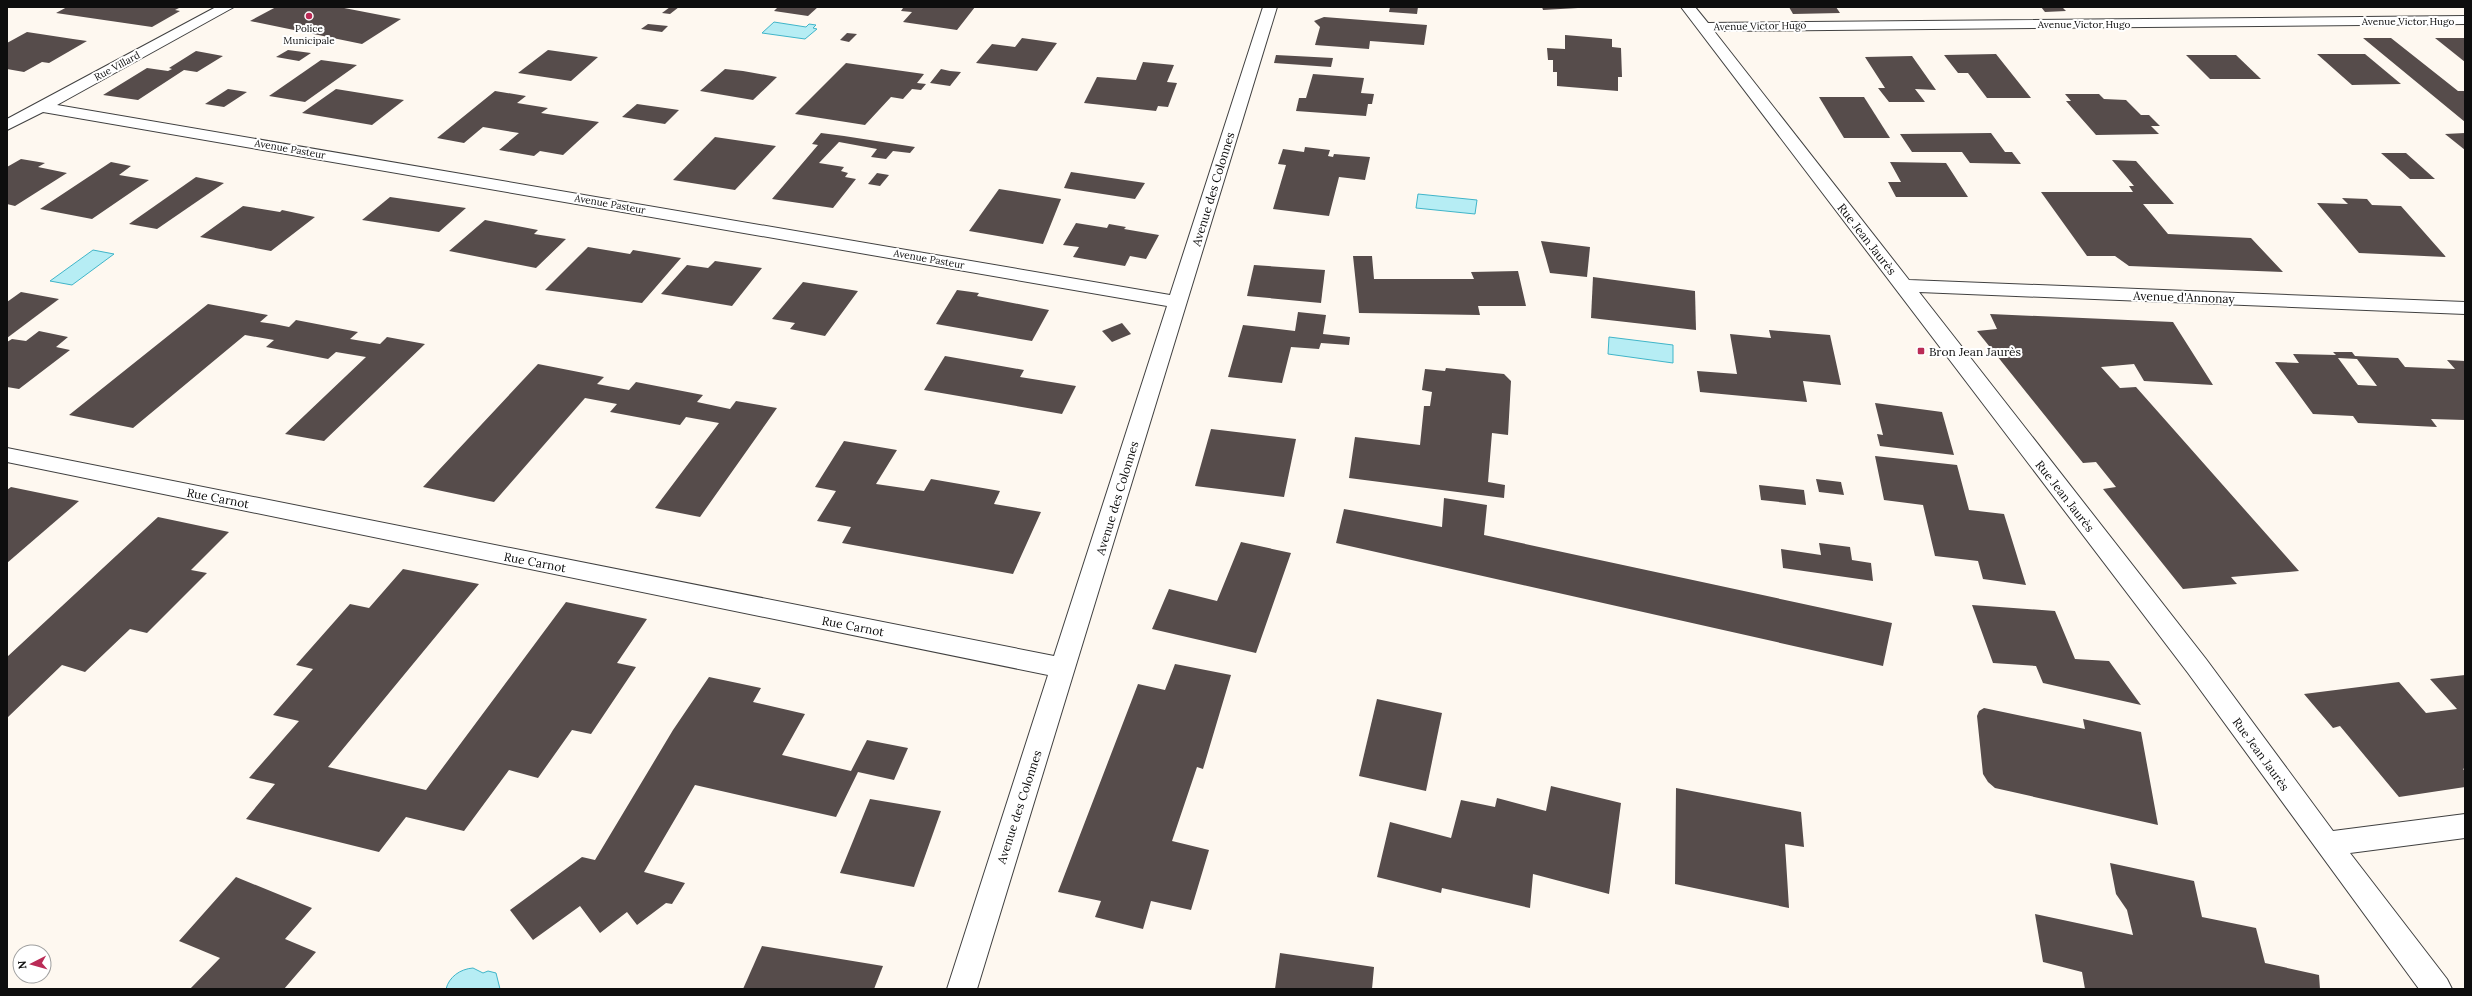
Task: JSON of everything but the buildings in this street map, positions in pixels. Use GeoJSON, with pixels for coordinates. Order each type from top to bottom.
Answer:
{"type":"FeatureCollection","features":[{"type":"Feature","properties":{"kind":"street","name":"Rue Villard"},"geometry":{"type":"LineString","coordinates":[[7,125],[227,7]]}},
{"type":"Feature","properties":{"kind":"street","name":"Avenue des Colonnes"},"geometry":{"type":"LineString","coordinates":[[962,989],[1270,7]]}},
{"type":"Feature","properties":{"kind":"street","name":"Rue Jean Jaurès"},"geometry":{"type":"LineString","coordinates":[[1688,7],[2197,666],[2326,844],[2436,989]]}},
{"type":"Feature","properties":{"kind":"street","name":"Avenue Victor Hugo"},"geometry":{"type":"LineString","coordinates":[[1703,27],[2465,20]]}},
{"type":"Feature","properties":{"kind":"street","name":"Avenue Pasteur"},"geometry":{"type":"LineString","coordinates":[[42,107],[1178,302]]}},
{"type":"Feature","properties":{"kind":"street","name":"Avenue d'Annonay"},"geometry":{"type":"LineString","coordinates":[[1904,286],[2465,308]]}},
{"type":"Feature","properties":{"kind":"street","name":"Rue Carnot"},"geometry":{"type":"LineString","coordinates":[[7,455],[1063,668]]}},
{"type":"Feature","properties":{"kind":"street"},"geometry":{"type":"LineString","coordinates":[[2326,844],[2465,826]]}},
{"type":"Feature","properties":{"kind":"water"},"geometry":{"type":"Polygon","coordinates":[[[774,22],[806,27],[809,24],[816,25],[813,28],[817,29],[805,39],[762,33],[774,22]]]}},
{"type":"Feature","properties":{"kind":"water"},"geometry":{"type":"Polygon","coordinates":[[[1418,194],[1477,200],[1475,214],[1416,208],[1418,194]]]}},
{"type":"Feature","properties":{"kind":"water"},"geometry":{"type":"Polygon","coordinates":[[[93,250],[114,254],[72,285],[50,281],[93,250]]]}},
{"type":"Feature","properties":{"kind":"water"},"geometry":{"type":"Polygon","coordinates":[[[1609,337],[1673,345],[1673,363],[1608,354],[1609,337]]]}},
{"type":"Feature","properties":{"kind":"water"},"geometry":{"type":"Polygon","coordinates":[[[473,968],[483,973],[488,971],[496,973],[500,989],[446,989],[452,977],[464,970],[473,968]]]}},
{"type":"Feature","properties":{"kind":"place","name":"Police Municipale"},"geometry":{"type":"Point","coordinates":[309,16]}},
{"type":"Feature","properties":{"kind":"place","name":"Bron Jean Jaurès"},"geometry":{"type":"Point","coordinates":[1921,351]}}]}
